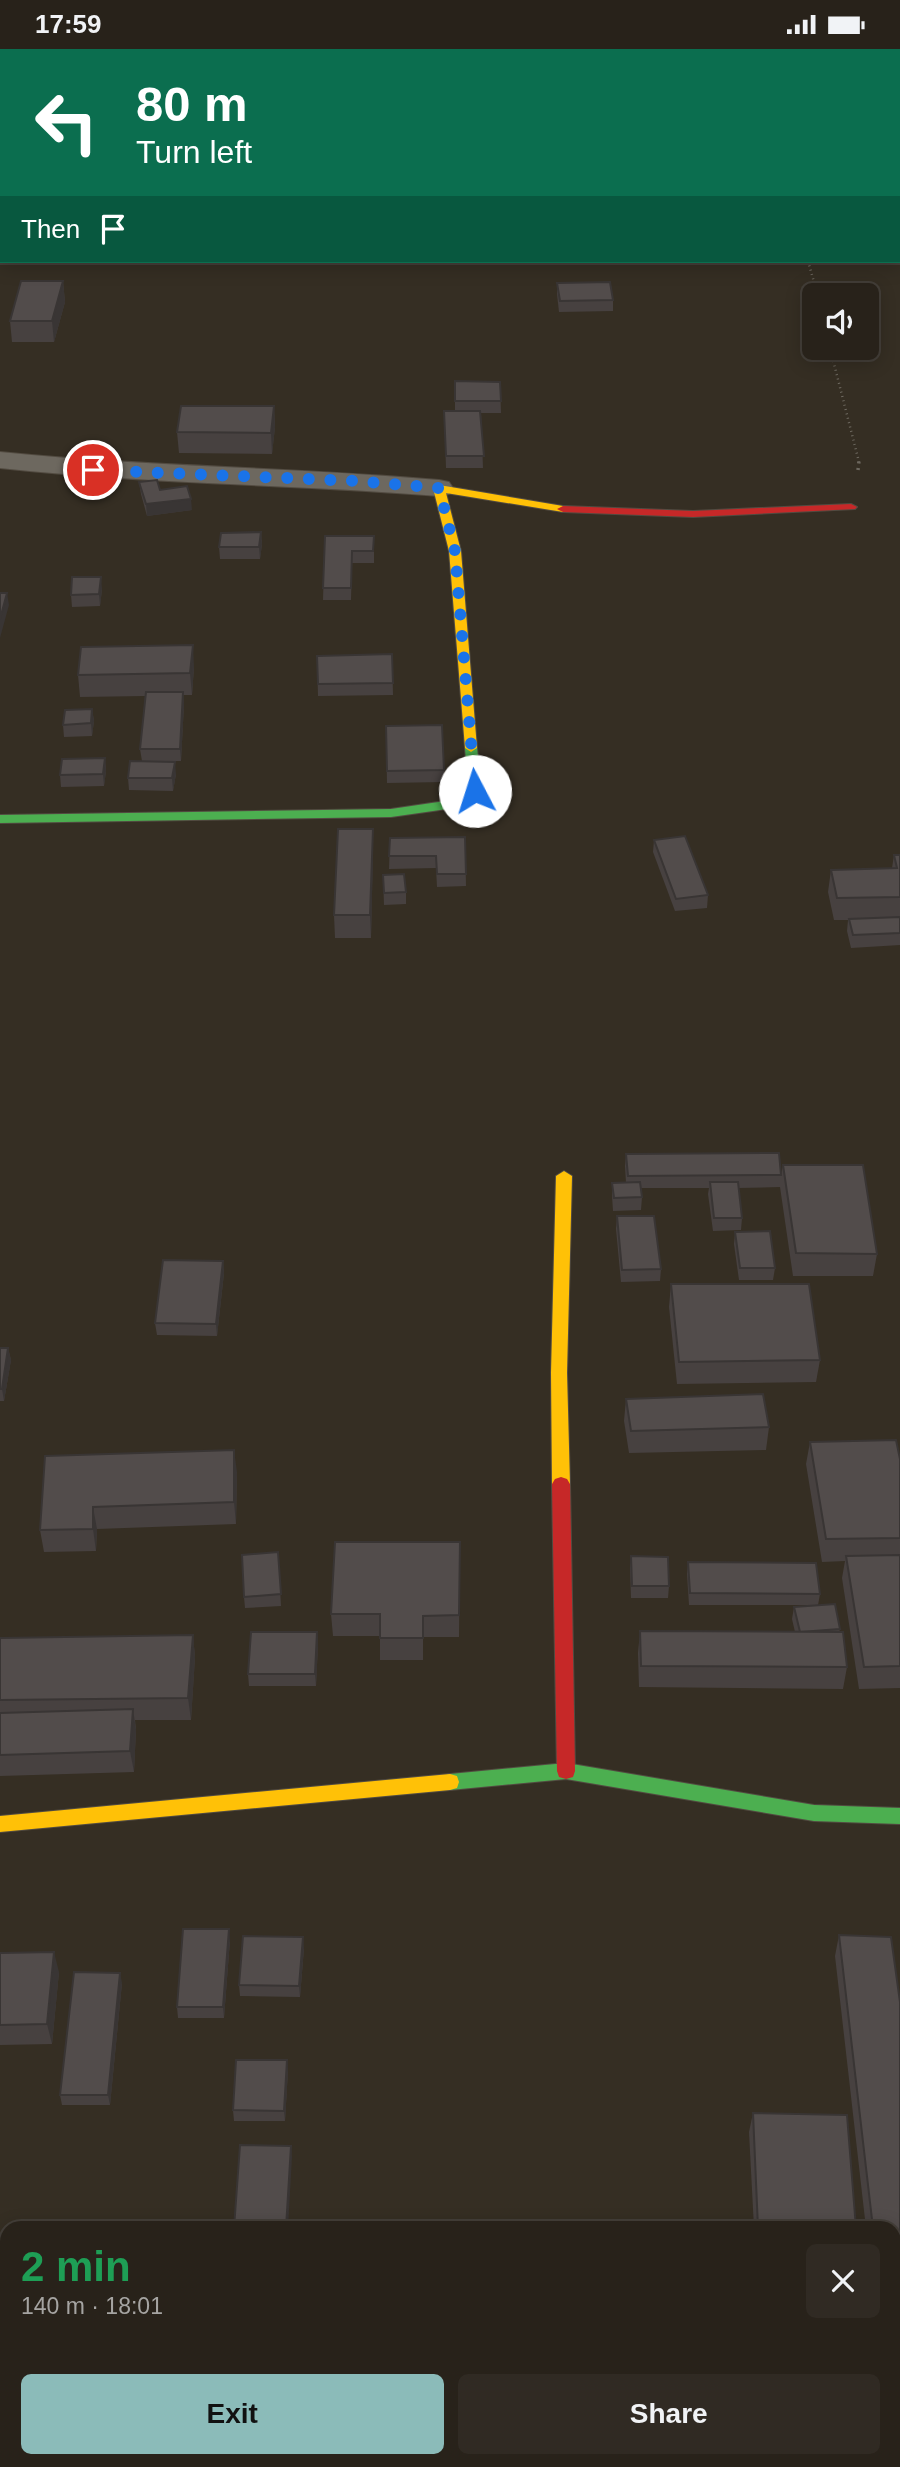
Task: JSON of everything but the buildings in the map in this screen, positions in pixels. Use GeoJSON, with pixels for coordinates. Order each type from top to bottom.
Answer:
{"type":"FeatureCollection","features":[{"type":"Feature","properties":{"kind":"street"},"geometry":{"type":"LineString","coordinates":[[0,460],[93,470],[357,481],[439,488],[597,512],[691,514],[788,512],[850,507]]}},
{"type":"Feature","properties":{"kind":"street"},"geometry":{"type":"LineString","coordinates":[[0,819],[391,813],[456,804],[475,791],[455,551],[439,488]]}},
{"type":"Feature","properties":{"kind":"street"},"geometry":{"type":"LineString","coordinates":[[564,1176],[559,1373],[566,1771]]}},
{"type":"Feature","properties":{"kind":"street"},"geometry":{"type":"LineString","coordinates":[[0,1824],[566,1771],[814,1813],[900,1816]]}},
{"type":"Feature","properties":{"kind":"path"},"geometry":{"type":"LineString","coordinates":[[809,263],[814,283]]}},
{"type":"Feature","properties":{"kind":"path"},"geometry":{"type":"LineString","coordinates":[[833,360],[859,456],[856,489],[850,507]]}},
{"type":"Feature","properties":{"kind":"traffic: fast"},"geometry":{"type":"LineString","coordinates":[[0,819],[391,813],[456,804],[475,791],[471,748]]}},
{"type":"Feature","properties":{"kind":"traffic: fast"},"geometry":{"type":"LineString","coordinates":[[450,1782],[566,1771],[814,1813],[900,1816]]}},
{"type":"Feature","properties":{"kind":"traffic: slow"},"geometry":{"type":"LineString","coordinates":[[471,748],[455,551],[439,488],[563,509]]}},
{"type":"Feature","properties":{"kind":"traffic: slow"},"geometry":{"type":"LineString","coordinates":[[561,1484],[559,1373],[564,1176]]}},
{"type":"Feature","properties":{"kind":"traffic: slow"},"geometry":{"type":"LineString","coordinates":[[0,1824],[450,1782]]}},
{"type":"Feature","properties":{"kind":"traffic: jam"},"geometry":{"type":"LineString","coordinates":[[563,509],[693,514],[851,507]]}},
{"type":"Feature","properties":{"kind":"traffic: jam"},"geometry":{"type":"LineString","coordinates":[[561,1484],[566,1771]]}},
{"type":"Feature","properties":{"kind":"route"},"geometry":{"type":"LineString","coordinates":[[93,470],[357,481],[439,488],[455,551],[475,791]]}}]}
